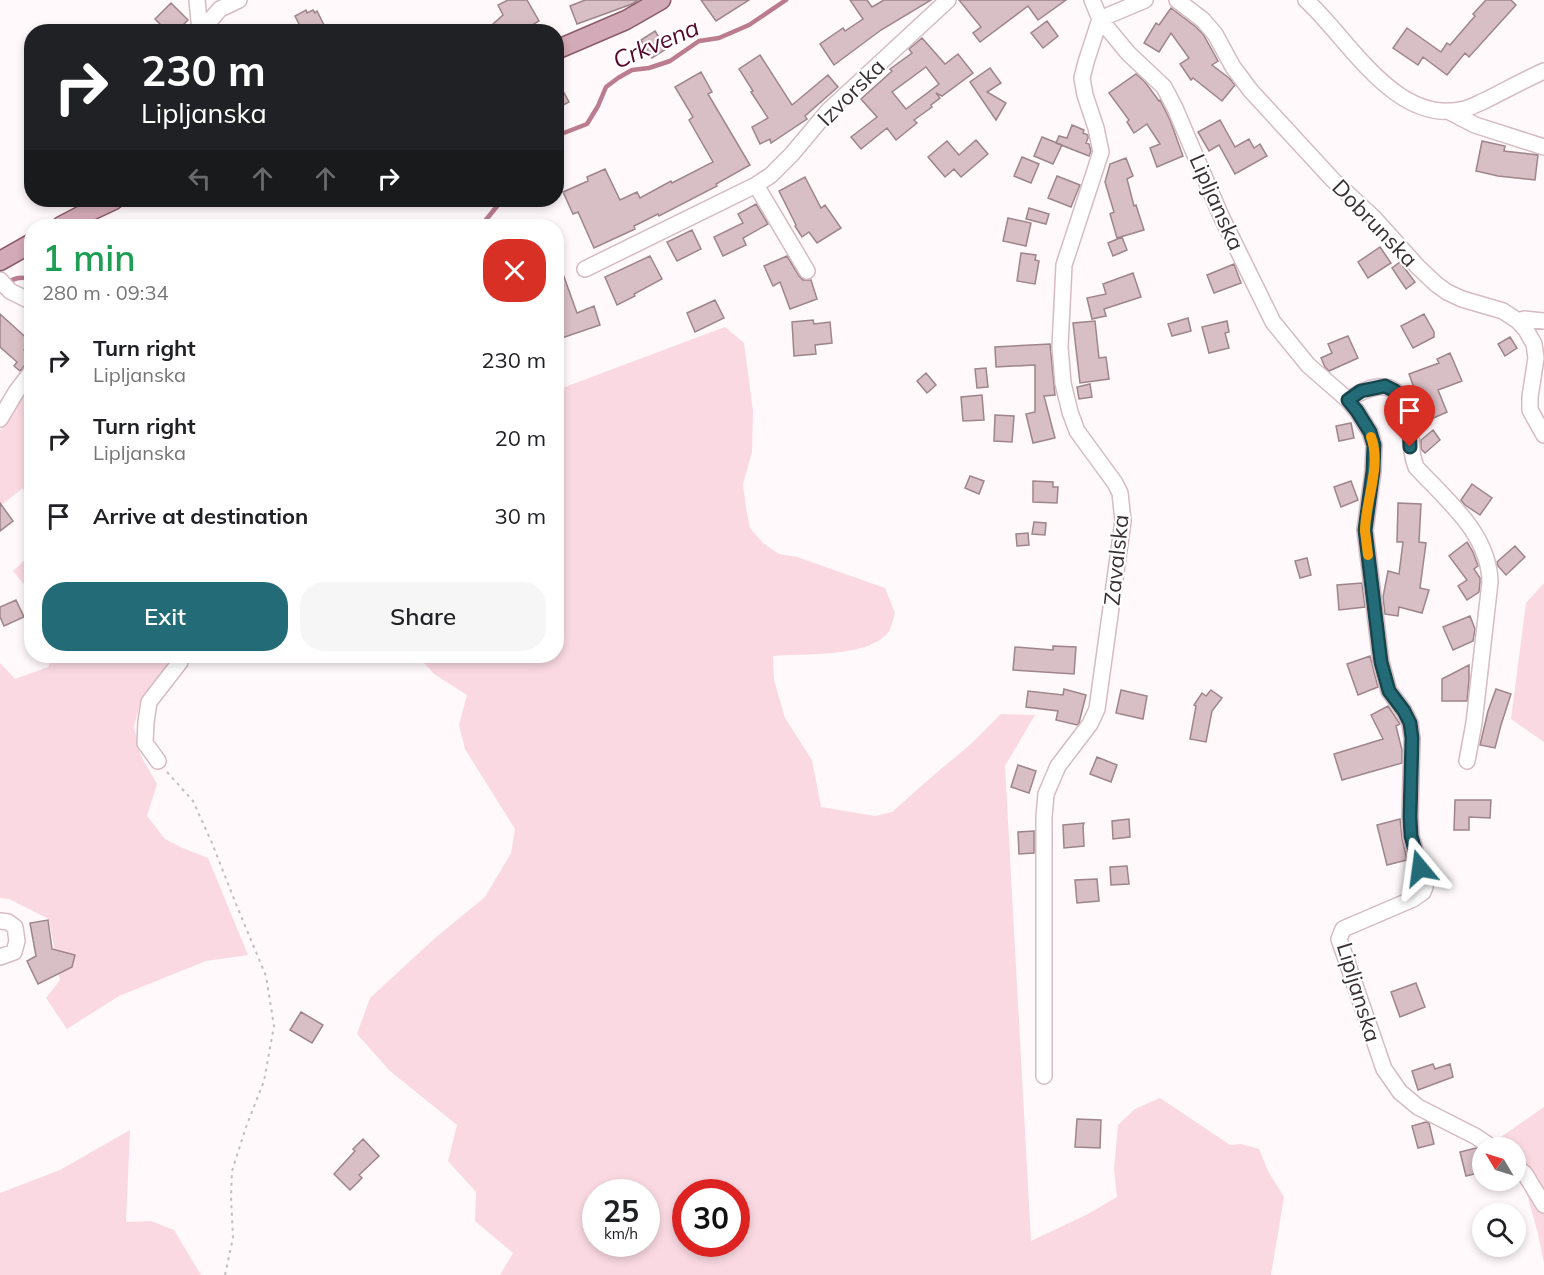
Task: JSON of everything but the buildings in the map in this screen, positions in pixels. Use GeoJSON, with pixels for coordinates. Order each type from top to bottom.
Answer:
{"type":"FeatureCollection","features":[{"type":"Feature","properties":{"kind":"main road"},"geometry":{"type":"LineString","coordinates":[[564,47],[626,20],[661,0]]}},
{"type":"Feature","properties":{"kind":"main road"},"geometry":{"type":"LineString","coordinates":[[74,219],[99,207]]}},
{"type":"Feature","properties":{"kind":"main road"},"geometry":{"type":"LineString","coordinates":[[0,261],[24,248]]}},
{"type":"Feature","properties":{"kind":"street"},"geometry":{"type":"LineString","coordinates":[[198,0],[200,24]]}},
{"type":"Feature","properties":{"kind":"street"},"geometry":{"type":"LineString","coordinates":[[206,24],[220,9],[239,0]]}},
{"type":"Feature","properties":{"kind":"street","name":"Izvorska"},"geometry":{"type":"LineString","coordinates":[[585,268],[756,185],[771,175],[828,111],[948,0]]}},
{"type":"Feature","properties":{"kind":"street","name":"Lipljanska"},"geometry":{"type":"LineString","coordinates":[[1092,0],[1100,19],[1128,52],[1164,87],[1221,216],[1274,322],[1308,365],[1348,400],[1370,432],[1374,445],[1373,471],[1365,530],[1381,662],[1389,691],[1410,723],[1412,738],[1411,836],[1425,887],[1423,892],[1413,899],[1343,929],[1339,939],[1384,1069],[1400,1092],[1418,1107],[1476,1137]]}},
{"type":"Feature","properties":{"kind":"street"},"geometry":{"type":"LineString","coordinates":[[1100,19],[1144,0]]}},
{"type":"Feature","properties":{"kind":"street","name":"Dobrunska"},"geometry":{"type":"LineString","coordinates":[[1178,0],[1203,20],[1215,34],[1233,67],[1251,92],[1333,180],[1374,218],[1418,267],[1447,292],[1462,299],[1503,311],[1518,321],[1526,330],[1534,344],[1536,358],[1530,410],[1544,435]]}},
{"type":"Feature","properties":{"kind":"street"},"geometry":{"type":"LineString","coordinates":[[1306,0],[1387,87],[1405,99],[1433,111],[1465,109],[1544,71]]}},
{"type":"Feature","properties":{"kind":"street","name":"Zavalska"},"geometry":{"type":"LineString","coordinates":[[1044,1076],[1044,817],[1047,794],[1058,766],[1090,724],[1097,709],[1124,521],[1120,493],[1077,431],[1070,412],[1060,347],[1064,265],[1101,152],[1082,78],[1100,19]]}},
{"type":"Feature","properties":{"kind":"street"},"geometry":{"type":"LineString","coordinates":[[1448,111],[1475,125],[1544,147]]}},
{"type":"Feature","properties":{"kind":"street"},"geometry":{"type":"LineString","coordinates":[[756,185],[807,271]]}},
{"type":"Feature","properties":{"kind":"street"},"geometry":{"type":"LineString","coordinates":[[2,282],[24,298]]}},
{"type":"Feature","properties":{"kind":"street"},"geometry":{"type":"LineString","coordinates":[[1518,321],[1524,319],[1544,321]]}},
{"type":"Feature","properties":{"kind":"street"},"geometry":{"type":"LineString","coordinates":[[0,419],[24,382]]}},
{"type":"Feature","properties":{"kind":"street"},"geometry":{"type":"LineString","coordinates":[[1348,400],[1361,391],[1385,386],[1400,395],[1406,405],[1409,418],[1410,447],[1416,467],[1467,522],[1477,535],[1486,554],[1490,569],[1490,582],[1474,723],[1467,761]]}},
{"type":"Feature","properties":{"kind":"street"},"geometry":{"type":"LineString","coordinates":[[158,761],[145,743],[149,702],[179,663]]}},
{"type":"Feature","properties":{"kind":"street"},"geometry":{"type":"LineString","coordinates":[[0,921],[8,922],[15,927],[17,941],[14,952],[0,957]]}},
{"type":"Feature","properties":{"kind":"street"},"geometry":{"type":"LineString","coordinates":[[1526,1174],[1544,1205]]}},
{"type":"Feature","properties":{"kind":"path"},"geometry":{"type":"LineString","coordinates":[[158,761],[193,801],[212,843],[266,976],[274,1026],[264,1081],[232,1171],[233,1238],[225,1275]]}},
{"type":"Feature","properties":{"kind":"shaded area"},"geometry":{"type":"Polygon","coordinates":[[[725,327],[744,343],[753,411],[752,452],[743,484],[750,528],[763,543],[779,554],[797,557],[885,588],[895,613],[887,634],[877,642],[864,647],[833,653],[773,656],[774,680],[785,718],[812,760],[821,807],[875,816],[892,812],[971,744],[1001,714],[1035,715],[1005,766],[1031,1241],[1088,1214],[1117,1197],[1114,1169],[1118,1125],[1135,1109],[1160,1098],[1230,1145],[1241,1144],[1259,1149],[1268,1171],[1284,1197],[1271,1275],[500,1275],[513,1253],[475,1221],[476,1192],[448,1161],[457,1125],[390,1071],[357,1034],[370,998],[434,939],[485,897],[511,853],[515,829],[465,749],[459,725],[467,695],[434,674],[424,663],[564,663],[564,387],[725,327]]]}},
{"type":"Feature","properties":{"kind":"shaded area"},"geometry":{"type":"Polygon","coordinates":[[[24,389],[24,491],[23,488],[0,506],[0,431],[24,389]]]}},
{"type":"Feature","properties":{"kind":"shaded area"},"geometry":{"type":"Polygon","coordinates":[[[24,561],[24,584],[13,571],[24,561]]]}},
{"type":"Feature","properties":{"kind":"shaded area"},"geometry":{"type":"Polygon","coordinates":[[[1544,583],[1544,742],[1511,719],[1526,603],[1544,583]]]}},
{"type":"Feature","properties":{"kind":"shaded area"},"geometry":{"type":"Polygon","coordinates":[[[0,663],[15,679],[48,667],[50,663],[172,663],[141,699],[134,727],[141,756],[157,784],[147,816],[165,839],[208,858],[248,955],[206,961],[119,996],[67,1029],[46,998],[60,980],[49,919],[9,899],[0,898],[0,663]]]}},
{"type":"Feature","properties":{"kind":"shaded area"},"geometry":{"type":"Polygon","coordinates":[[[1544,1107],[1544,1263],[1526,1191],[1526,1137],[1501,1137],[1544,1107]]]}},
{"type":"Feature","properties":{"kind":"shaded area"},"geometry":{"type":"Polygon","coordinates":[[[130,1130],[126,1222],[151,1221],[174,1230],[201,1275],[0,1275],[0,1193],[60,1170],[130,1130]]]}},
{"type":"Feature","properties":{"kind":"waterway","name":"Crkvena"},"geometry":{"type":"LineString","coordinates":[[564,133],[587,124],[606,87],[618,78],[632,70],[649,68],[670,61],[699,41],[719,38],[749,25],[786,0]]}},
{"type":"Feature","properties":{"kind":"waterway","name":"Crkvena"},"geometry":{"type":"LineString","coordinates":[[487,219],[496,207]]}},
{"type":"Feature","properties":{"kind":"waterway","name":"Crkvena"},"geometry":{"type":"LineString","coordinates":[[5,283],[24,278]]}},
{"type":"Feature","properties":{"kind":"slow traffic"},"geometry":{"type":"LineString","coordinates":[[1368,555],[1365,530],[1373,471],[1374,445],[1371,437]]}},
{"type":"Feature","properties":{"kind":"route"},"geometry":{"type":"LineString","coordinates":[[1410,447],[1406,405],[1395,391],[1385,386],[1361,391],[1348,400],[1370,432],[1374,445],[1365,530],[1381,662],[1389,691],[1410,723],[1412,738],[1411,836],[1420,868]]}}]}
